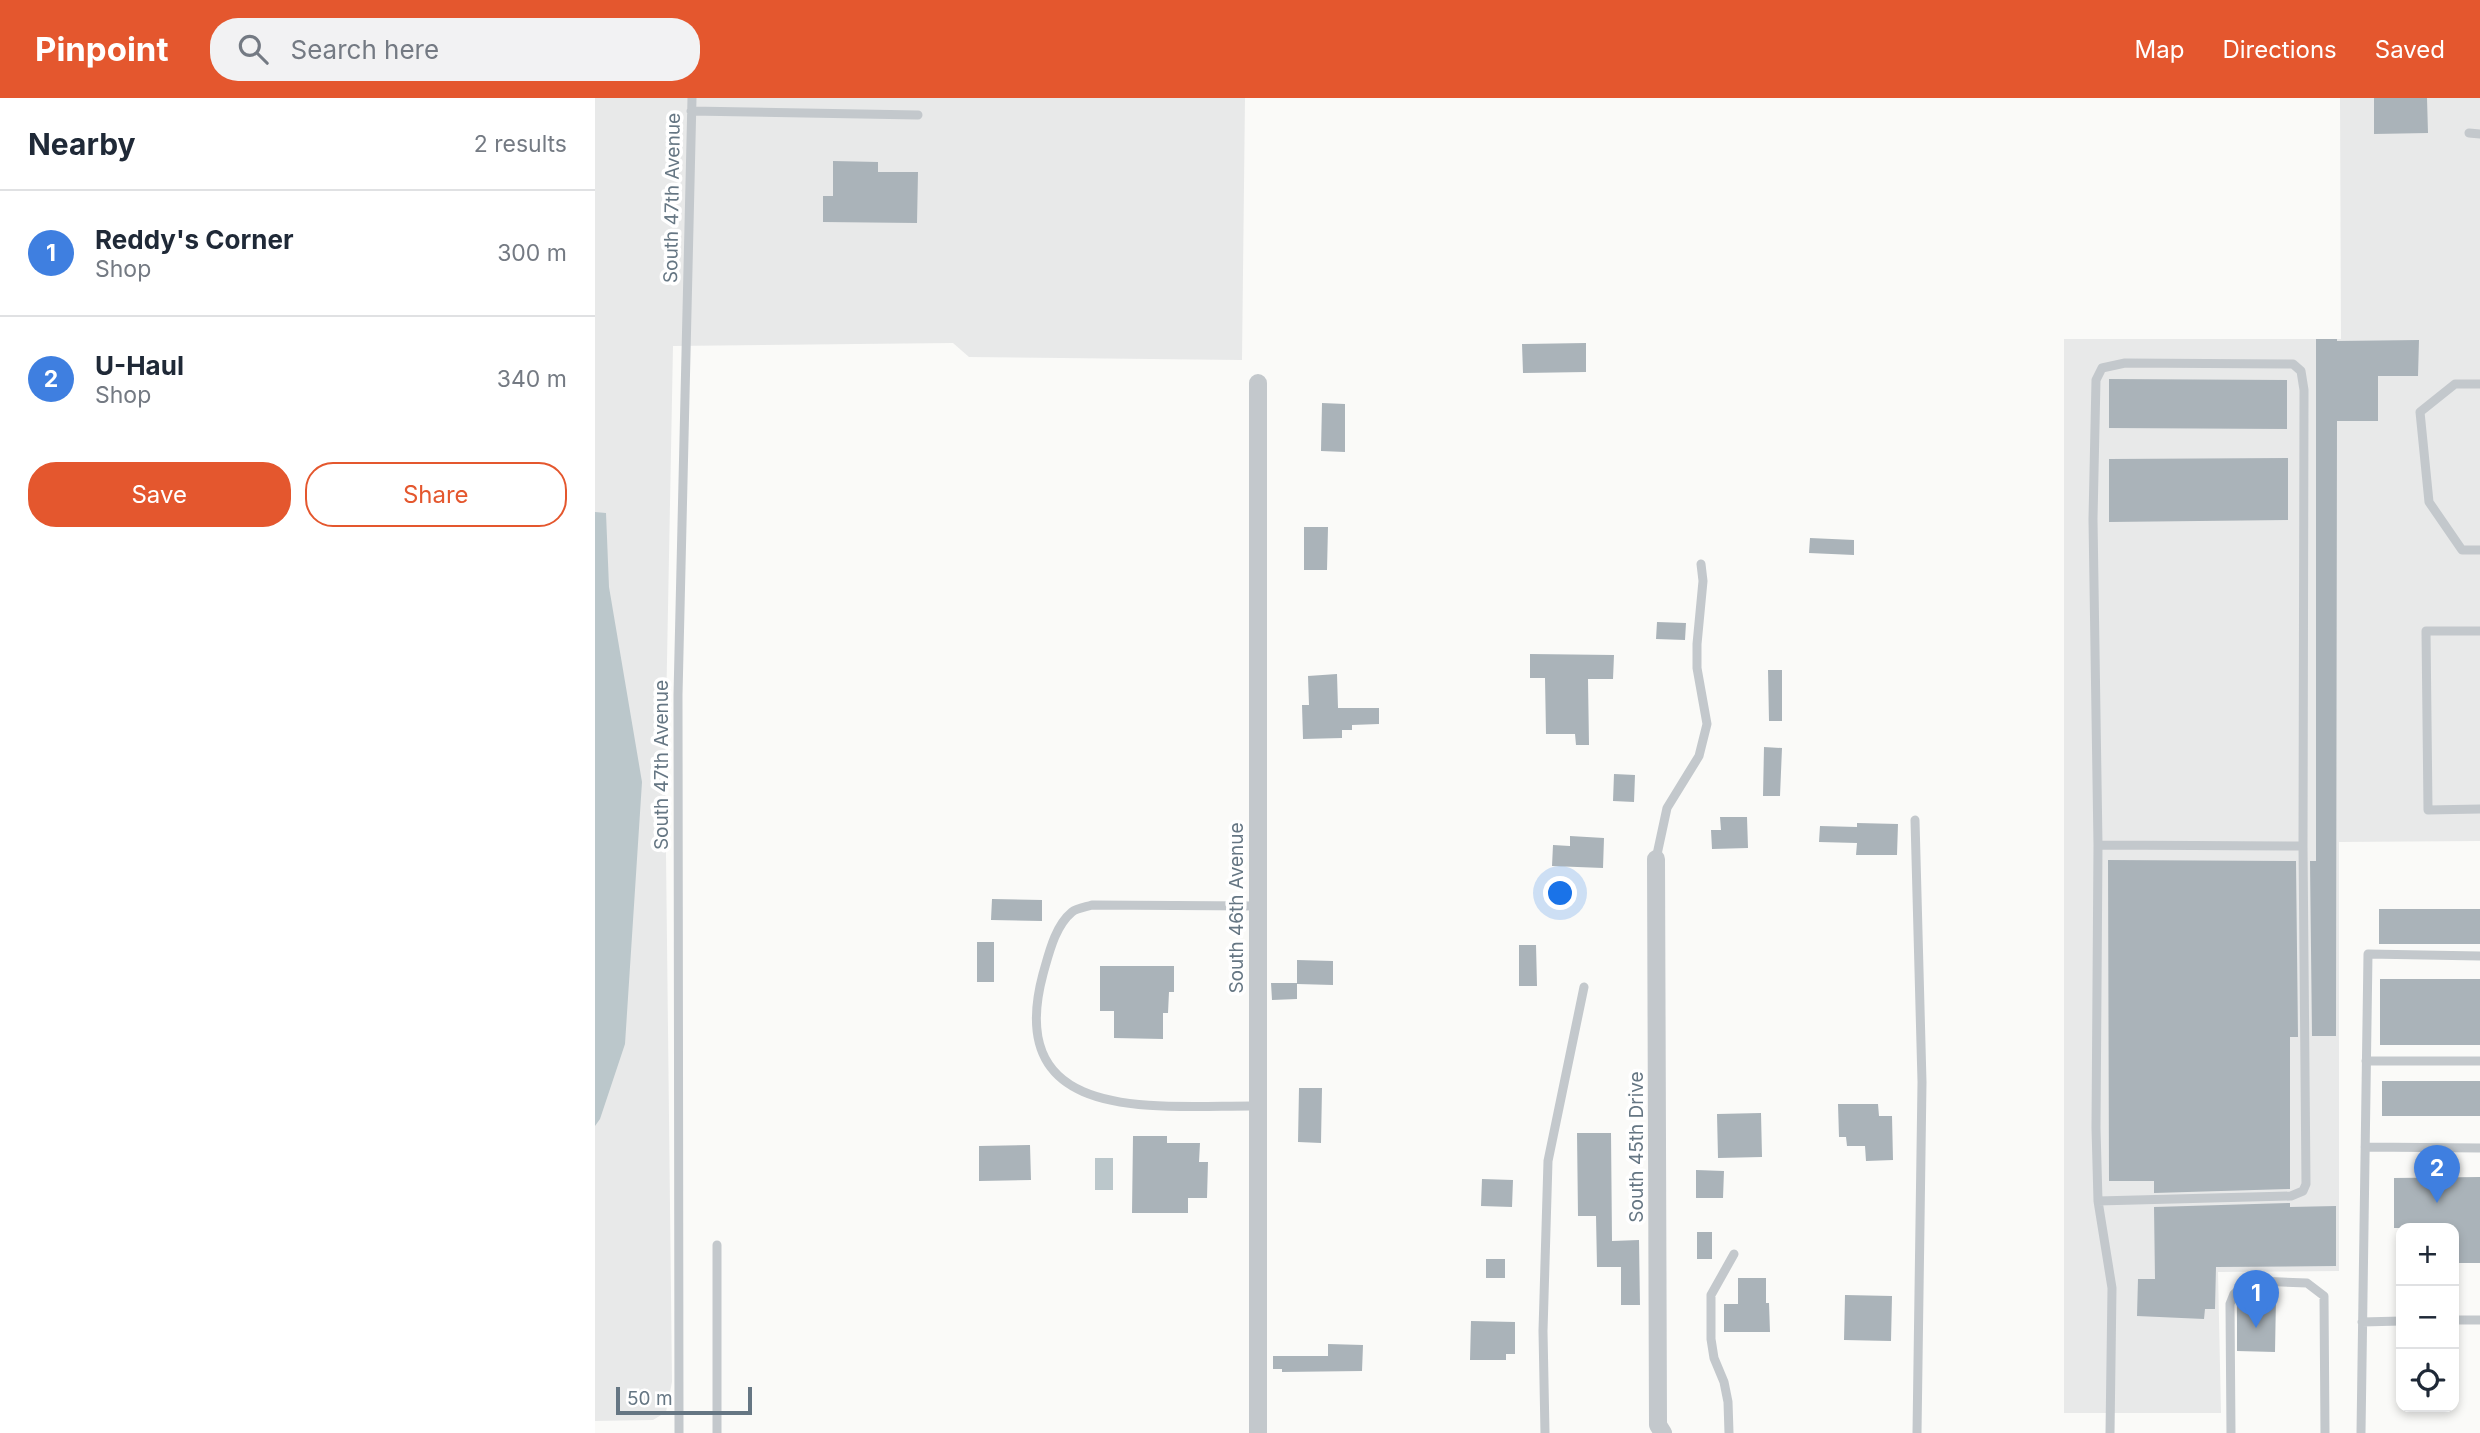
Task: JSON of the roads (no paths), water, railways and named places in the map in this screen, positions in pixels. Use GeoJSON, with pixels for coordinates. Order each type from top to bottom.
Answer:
{"type":"FeatureCollection","features":[{"type":"Feature","properties":{"kind":"street","name":"South 46th Avenue"},"geometry":{"type":"LineString","coordinates":[[1258,383],[1258,1433]]}},
{"type":"Feature","properties":{"kind":"street","name":"South 45th Drive"},"geometry":{"type":"LineString","coordinates":[[1656,859],[1658,1425],[1663,1433]]}},
{"type":"Feature","properties":{"kind":"lane","name":"South 47th Avenue"},"geometry":{"type":"LineString","coordinates":[[679,1433],[678,695],[691,98]]}},
{"type":"Feature","properties":{"kind":"lane"},"geometry":{"type":"LineString","coordinates":[[691,111],[918,115]]}},
{"type":"Feature","properties":{"kind":"lane"},"geometry":{"type":"LineString","coordinates":[[2469,133],[2480,134]]}},
{"type":"Feature","properties":{"kind":"lane"},"geometry":{"type":"LineString","coordinates":[[2098,1201],[2291,1196],[2303,1191],[2306,1184],[2303,845],[2304,390],[2301,371],[2293,364],[2125,363],[2102,368],[2096,380],[2093,519],[2098,845],[2096,1128],[2098,1201],[2112,1288],[2110,1433]]}},
{"type":"Feature","properties":{"kind":"lane"},"geometry":{"type":"LineString","coordinates":[[2480,384],[2455,384],[2420,412],[2428,502],[2462,550],[2480,550]]}},
{"type":"Feature","properties":{"kind":"lane"},"geometry":{"type":"LineString","coordinates":[[1656,859],[1667,808],[1699,756],[1707,724],[1697,668],[1703,581],[1701,564]]}},
{"type":"Feature","properties":{"kind":"lane"},"geometry":{"type":"LineString","coordinates":[[2480,631],[2427,631],[2428,810],[2480,809]]}},
{"type":"Feature","properties":{"kind":"lane"},"geometry":{"type":"LineString","coordinates":[[1915,820],[1922,1082],[1917,1433]]}},
{"type":"Feature","properties":{"kind":"lane"},"geometry":{"type":"LineString","coordinates":[[2098,845],[2303,845]]}},
{"type":"Feature","properties":{"kind":"lane"},"geometry":{"type":"LineString","coordinates":[[1257,906],[1092,905],[1073,912],[1052,940],[1039,989],[1037,1039],[1054,1074],[1083,1094],[1129,1105],[1257,1106]]}},
{"type":"Feature","properties":{"kind":"lane"},"geometry":{"type":"LineString","coordinates":[[2361,1433],[2368,954],[2480,956]]}},
{"type":"Feature","properties":{"kind":"lane"},"geometry":{"type":"LineString","coordinates":[[1545,1433],[1543,1331],[1548,1161],[1584,987]]}},
{"type":"Feature","properties":{"kind":"lane"},"geometry":{"type":"LineString","coordinates":[[2366,1061],[2480,1061]]}},
{"type":"Feature","properties":{"kind":"lane"},"geometry":{"type":"LineString","coordinates":[[2365,1147],[2480,1148]]}},
{"type":"Feature","properties":{"kind":"lane"},"geometry":{"type":"LineString","coordinates":[[717,1245],[717,1433]]}},
{"type":"Feature","properties":{"kind":"lane"},"geometry":{"type":"LineString","coordinates":[[1729,1433],[1724,1382],[1710,1339],[1711,1295],[1734,1254]]}},
{"type":"Feature","properties":{"kind":"lane"},"geometry":{"type":"LineString","coordinates":[[2231,1433],[2229,1304],[2234,1294],[2243,1286],[2258,1281],[2307,1283],[2324,1296],[2325,1433]]}},
{"type":"Feature","properties":{"kind":"lane"},"geometry":{"type":"LineString","coordinates":[[2459,1320],[2480,1320]]}},
{"type":"Feature","properties":{"kind":"lane"},"geometry":{"type":"LineString","coordinates":[[2363,1322],[2396,1321]]}},
{"type":"Feature","properties":{"kind":"place","name":"U-Haul"},"geometry":{"type":"Point","coordinates":[2437,1203]}},
{"type":"Feature","properties":{"kind":"place","name":"Reddy's Corner"},"geometry":{"type":"Point","coordinates":[2256,1328]}}]}
